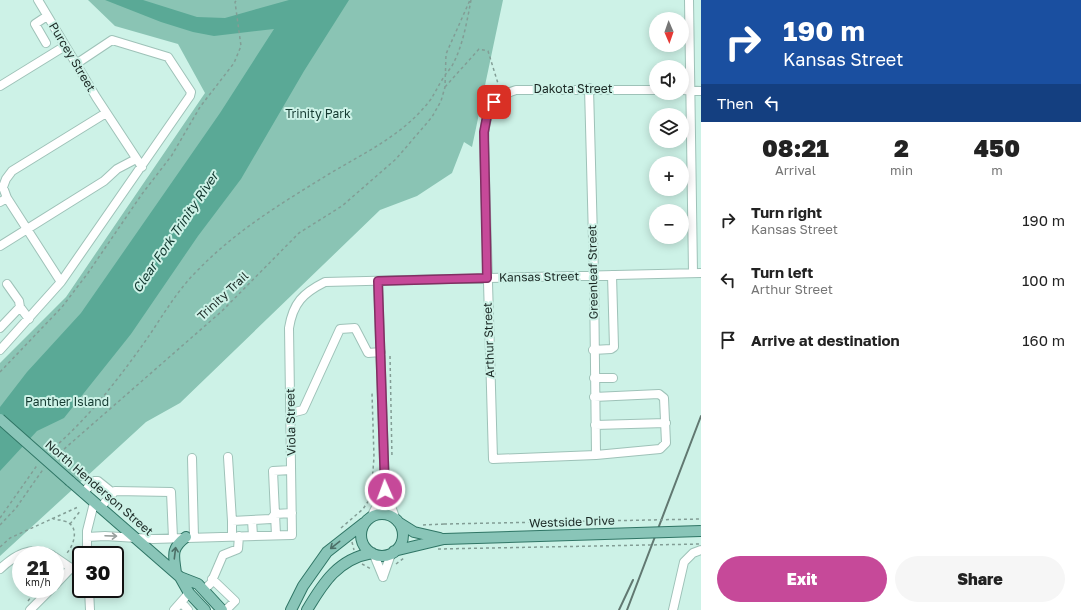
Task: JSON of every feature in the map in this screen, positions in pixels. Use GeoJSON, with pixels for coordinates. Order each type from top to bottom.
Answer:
{"type":"FeatureCollection","features":[{"type":"Feature","properties":{"kind":"main road","name":"North Henderson Street"},"geometry":{"type":"LineString","coordinates":[[0,420],[178,575],[189,593],[205,610]]}},
{"type":"Feature","properties":{"kind":"main road"},"geometry":{"type":"LineString","coordinates":[[291,610],[303,586],[327,552],[368,519],[383,514],[397,521],[402,532],[402,538],[401,544],[393,552],[386,556],[373,554],[356,557],[336,568],[328,577],[307,610]]}},
{"type":"Feature","properties":{"kind":"main road"},"geometry":{"type":"LineString","coordinates":[[368,519],[361,532],[361,539],[363,545],[373,554]]}},
{"type":"Feature","properties":{"kind":"main road","name":"Westside Drive"},"geometry":{"type":"LineString","coordinates":[[397,521],[414,532],[444,539]]}},
{"type":"Feature","properties":{"kind":"main road","name":"Westside Drive"},"geometry":{"type":"LineString","coordinates":[[393,552],[444,539],[701,531]]}},
{"type":"Feature","properties":{"kind":"main road"},"geometry":{"type":"LineString","coordinates":[[178,575],[174,549],[179,543],[190,537]]}},
{"type":"Feature","properties":{"kind":"main road","name":"North Henderson Street"},"geometry":{"type":"LineString","coordinates":[[178,575],[198,584],[222,610]]}},
{"type":"Feature","properties":{"kind":"street","name":"Purcey Street"},"geometry":{"type":"LineString","coordinates":[[38,0],[106,113],[142,167]]}},
{"type":"Feature","properties":{"kind":"street"},"geometry":{"type":"LineString","coordinates":[[687,60],[689,0]]}},
{"type":"Feature","properties":{"kind":"street"},"geometry":{"type":"LineString","coordinates":[[46,43],[34,24],[48,16]]}},
{"type":"Feature","properties":{"kind":"street"},"geometry":{"type":"LineString","coordinates":[[0,350],[61,282],[190,96],[191,92],[168,56],[112,40],[76,64]]}},
{"type":"Feature","properties":{"kind":"street"},"geometry":{"type":"LineString","coordinates":[[0,86],[65,46]]}},
{"type":"Feature","properties":{"kind":"street","name":"Dakota Street"},"geometry":{"type":"LineString","coordinates":[[494,102],[501,96],[516,90],[589,88],[649,90]]}},
{"type":"Feature","properties":{"kind":"street","name":"Greenleaf Street"},"geometry":{"type":"LineString","coordinates":[[589,88],[594,276],[593,350],[596,455]]}},
{"type":"Feature","properties":{"kind":"street"},"geometry":{"type":"LineString","coordinates":[[689,91],[701,90]]}},
{"type":"Feature","properties":{"kind":"street"},"geometry":{"type":"LineString","coordinates":[[687,100],[697,273]]}},
{"type":"Feature","properties":{"kind":"street","name":"Arthur Street"},"geometry":{"type":"LineString","coordinates":[[494,102],[487,116],[484,132],[493,459],[596,455]]}},
{"type":"Feature","properties":{"kind":"street"},"geometry":{"type":"LineString","coordinates":[[61,282],[27,229],[3,200],[2,187],[12,171],[106,113]]}},
{"type":"Feature","properties":{"kind":"street"},"geometry":{"type":"LineString","coordinates":[[0,246],[104,181],[117,169],[136,159]]}},
{"type":"Feature","properties":{"kind":"street","name":"Kansas Street"},"geometry":{"type":"LineString","coordinates":[[293,310],[297,303],[310,290],[325,282],[697,273]]}},
{"type":"Feature","properties":{"kind":"street"},"geometry":{"type":"LineString","coordinates":[[593,350],[611,349],[614,347],[612,276]]}},
{"type":"Feature","properties":{"kind":"street"},"geometry":{"type":"LineString","coordinates":[[378,281],[385,490],[397,521]]}},
{"type":"Feature","properties":{"kind":"street"},"geometry":{"type":"LineString","coordinates":[[7,284],[19,301],[20,307],[29,319]]}},
{"type":"Feature","properties":{"kind":"street"},"geometry":{"type":"LineString","coordinates":[[0,328],[20,307]]}},
{"type":"Feature","properties":{"kind":"street","name":"Viola Street"},"geometry":{"type":"LineString","coordinates":[[276,535],[292,535],[289,328],[293,310]]}},
{"type":"Feature","properties":{"kind":"street"},"geometry":{"type":"LineString","coordinates":[[291,413],[303,410],[340,329],[355,328],[368,352],[381,352]]}},
{"type":"Feature","properties":{"kind":"street"},"geometry":{"type":"LineString","coordinates":[[594,378],[613,378]]}},
{"type":"Feature","properties":{"kind":"street"},"geometry":{"type":"LineString","coordinates":[[594,397],[659,394],[664,398],[666,423],[666,443],[660,449],[596,455]]}},
{"type":"Feature","properties":{"kind":"street"},"geometry":{"type":"LineString","coordinates":[[595,425],[666,423]]}},
{"type":"Feature","properties":{"kind":"street"},"geometry":{"type":"LineString","coordinates":[[204,590],[212,579],[223,555],[238,549],[232,520],[228,457]]}},
{"type":"Feature","properties":{"kind":"street"},"geometry":{"type":"LineString","coordinates":[[190,537],[192,458]]}},
{"type":"Feature","properties":{"kind":"street"},"geometry":{"type":"LineString","coordinates":[[87,537],[105,536],[174,538],[276,535],[273,471],[291,470]]}},
{"type":"Feature","properties":{"kind":"street"},"geometry":{"type":"LineString","coordinates":[[83,493],[94,481],[98,481],[113,493]]}},
{"type":"Feature","properties":{"kind":"street"},"geometry":{"type":"LineString","coordinates":[[368,519],[385,490]]}},
{"type":"Feature","properties":{"kind":"street"},"geometry":{"type":"LineString","coordinates":[[87,546],[87,537],[97,505],[113,493],[171,492],[174,538]]}},
{"type":"Feature","properties":{"kind":"street"},"geometry":{"type":"LineString","coordinates":[[232,520],[271,519],[275,514],[292,513]]}},
{"type":"Feature","properties":{"kind":"street"},"geometry":{"type":"LineString","coordinates":[[252,520],[253,536]]}},
{"type":"Feature","properties":{"kind":"street"},"geometry":{"type":"LineString","coordinates":[[673,610],[684,562],[692,552],[701,550]]}},
{"type":"Feature","properties":{"kind":"street"},"geometry":{"type":"LineString","coordinates":[[373,554],[383,577],[393,552]]}},
{"type":"Feature","properties":{"kind":"street"},"geometry":{"type":"LineString","coordinates":[[0,569],[12,558]]}},
{"type":"Feature","properties":{"kind":"street"},"geometry":{"type":"LineString","coordinates":[[64,563],[71,568],[64,575]]}},
{"type":"Feature","properties":{"kind":"street"},"geometry":{"type":"LineString","coordinates":[[212,579],[235,601],[226,610]]}},
{"type":"Feature","properties":{"kind":"street"},"geometry":{"type":"LineString","coordinates":[[174,610],[189,593]]}},
{"type":"Feature","properties":{"kind":"street"},"geometry":{"type":"LineString","coordinates":[[30,610],[42,598]]}},
{"type":"Feature","properties":{"kind":"street"},"geometry":{"type":"LineString","coordinates":[[89,598],[90,610]]}},
{"type":"Feature","properties":{"kind":"street"},"geometry":{"type":"LineString","coordinates":[[181,602],[188,610]]}},
{"type":"Feature","properties":{"kind":"path"},"geometry":{"type":"LineString","coordinates":[[0,372],[62,307],[88,273],[142,194],[172,155],[200,107],[234,63],[240,46],[235,2],[237,0]]}},
{"type":"Feature","properties":{"kind":"path","name":"Trinity Trail"},"geometry":{"type":"LineString","coordinates":[[47,454],[81,422],[120,375],[168,306],[195,273],[220,247],[253,222],[392,138],[420,112],[432,98],[445,75],[453,66],[465,30],[470,0]]}},
{"type":"Feature","properties":{"kind":"path","name":"Trinity Trail"},"geometry":{"type":"LineString","coordinates":[[53,458],[222,311],[299,233],[342,206],[396,159],[432,117],[442,101],[445,87],[446,54],[457,26],[470,0]]}},
{"type":"Feature","properties":{"kind":"path"},"geometry":{"type":"LineString","coordinates":[[445,87],[479,49],[488,51],[501,96]]}},
{"type":"Feature","properties":{"kind":"path"},"geometry":{"type":"LineString","coordinates":[[390,356],[392,461]]}},
{"type":"Feature","properties":{"kind":"path"},"geometry":{"type":"LineString","coordinates":[[340,528],[363,509],[371,497],[374,457],[372,393],[382,391]]}},
{"type":"Feature","properties":{"kind":"path"},"geometry":{"type":"LineString","coordinates":[[0,525],[16,508],[48,462]]}},
{"type":"Feature","properties":{"kind":"path"},"geometry":{"type":"LineString","coordinates":[[0,518],[38,463]]}},
{"type":"Feature","properties":{"kind":"path"},"geometry":{"type":"LineString","coordinates":[[393,476],[396,499]]}},
{"type":"Feature","properties":{"kind":"path"},"geometry":{"type":"LineString","coordinates":[[0,547],[10,538],[78,507]]}},
{"type":"Feature","properties":{"kind":"path"},"geometry":{"type":"LineString","coordinates":[[70,524],[81,510]]}},
{"type":"Feature","properties":{"kind":"path"},"geometry":{"type":"LineString","coordinates":[[52,518],[55,521],[65,521],[70,524],[74,530],[74,538],[69,551],[64,554]]}},
{"type":"Feature","properties":{"kind":"path"},"geometry":{"type":"LineString","coordinates":[[422,525],[701,519]]}},
{"type":"Feature","properties":{"kind":"path"},"geometry":{"type":"LineString","coordinates":[[349,538],[354,552]]}},
{"type":"Feature","properties":{"kind":"path"},"geometry":{"type":"LineString","coordinates":[[438,549],[701,544]]}},
{"type":"Feature","properties":{"kind":"path"},"geometry":{"type":"LineString","coordinates":[[360,563],[367,566],[374,572]]}},
{"type":"Feature","properties":{"kind":"green space","name":"Trinity Park"},"geometry":{"type":"Polygon","coordinates":[[[88,0],[503,0],[472,147],[464,142],[452,173],[417,196],[380,210],[180,403],[146,422],[0,556],[0,363],[66,297],[205,93],[178,44],[115,26],[88,0]]]}},
{"type":"Feature","properties":{"kind":"water","name":"Clear Fork Trinity River"},"geometry":{"type":"Polygon","coordinates":[[[105,0],[143,0],[197,17],[225,18],[289,0],[349,0],[304,71],[241,179],[198,236],[131,334],[64,418],[37,431],[0,471],[0,407],[27,372],[81,313],[220,113],[274,29],[214,36],[193,32],[161,22],[105,0]]]}},
{"type":"Feature","properties":{"kind":"railway"},"geometry":{"type":"LineString","coordinates":[[627,610],[701,416]]}},
{"type":"Feature","properties":{"kind":"railway"},"geometry":{"type":"LineString","coordinates":[[619,610],[633,580]]}},
{"type":"Feature","properties":{"kind":"route"},"geometry":{"type":"LineString","coordinates":[[385,490],[378,281],[487,278],[484,132],[487,116],[494,102]]}},
{"type":"Feature","properties":{"kind":"park label","name":"Panther Island"},"geometry":{"type":"Point","coordinates":[67,402]}}]}
